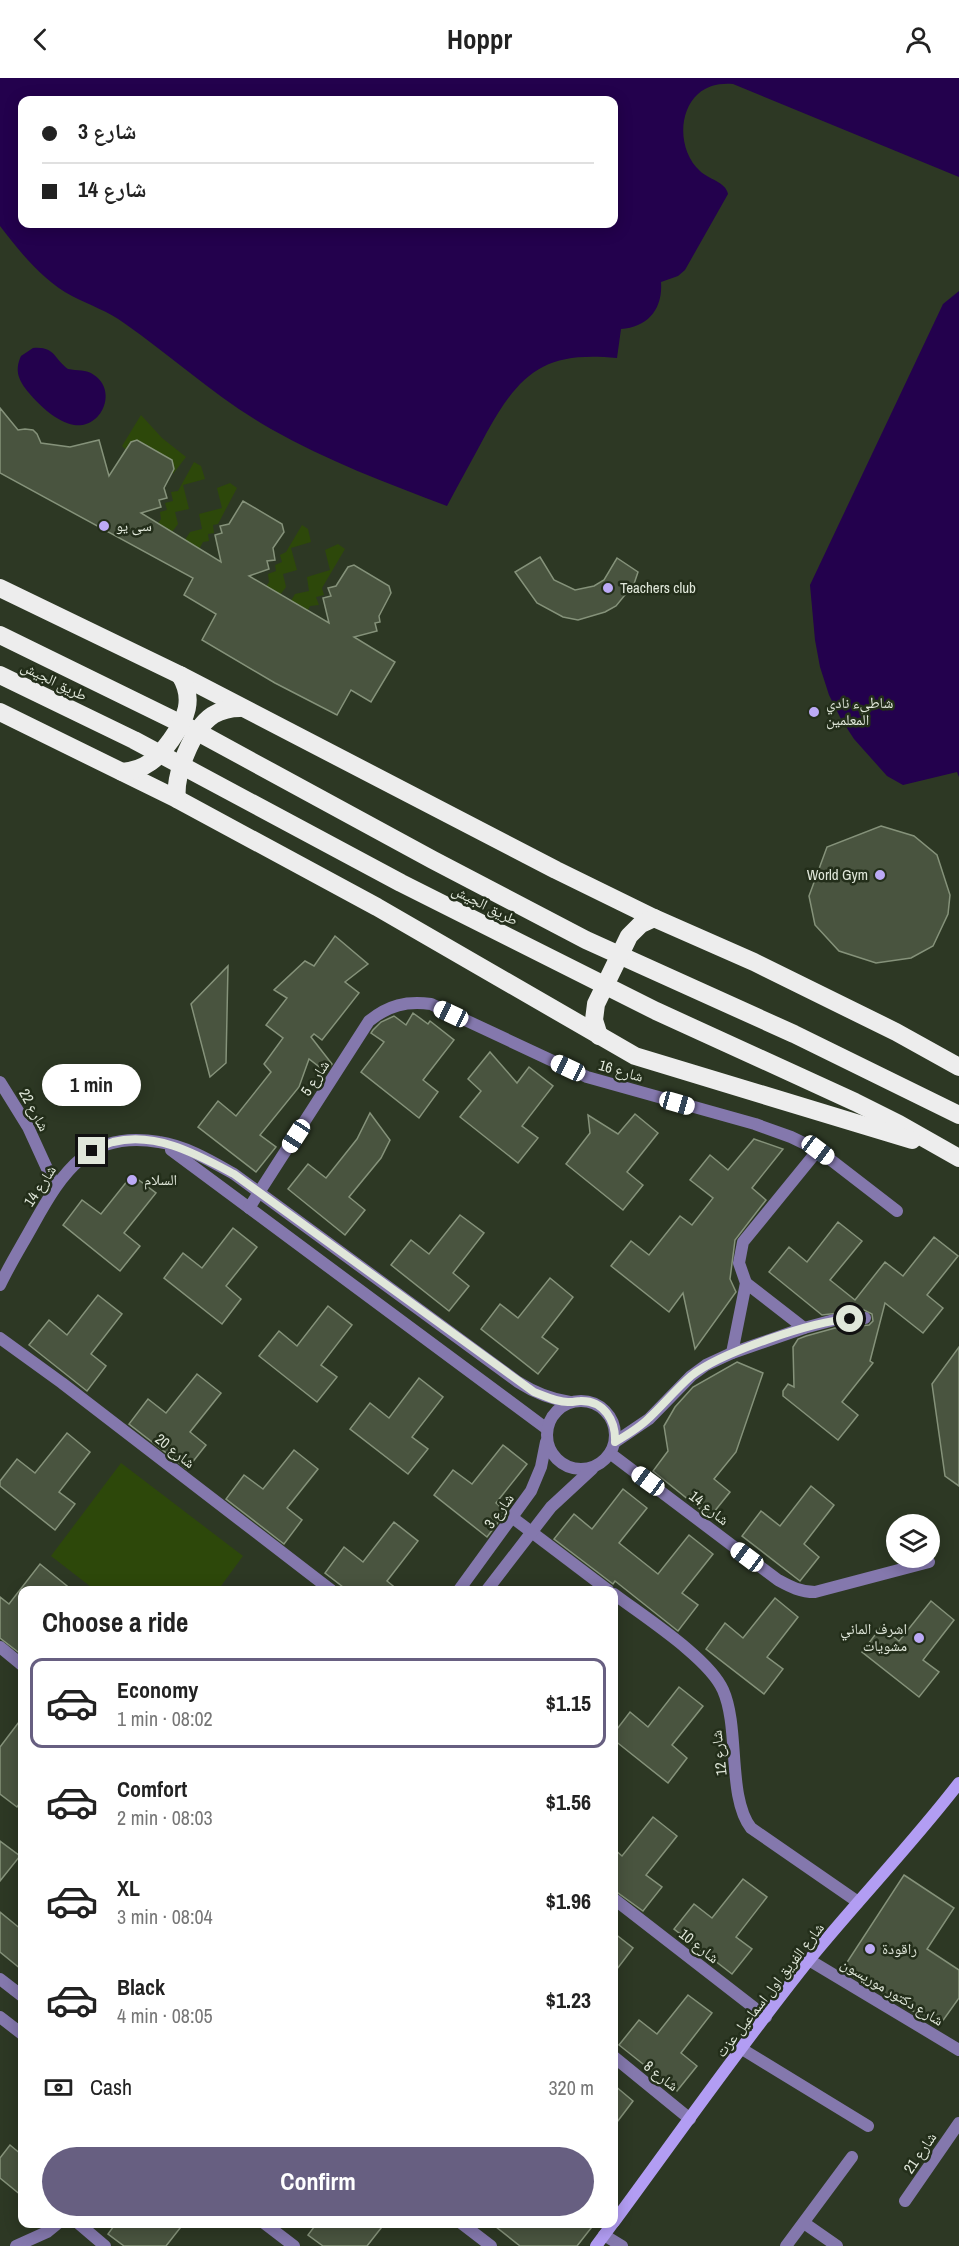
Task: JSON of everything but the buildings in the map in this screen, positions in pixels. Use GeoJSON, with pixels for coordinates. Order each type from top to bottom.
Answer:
{"type":"FeatureCollection","features":[{"type":"Feature","properties":{"kind":"highway"},"geometry":{"type":"LineString","coordinates":[[0,588],[180,675],[556,870],[654,918],[774,972],[896,1032],[959,1067]]}},
{"type":"Feature","properties":{"kind":"highway","name":"طريق الجيش"},"geometry":{"type":"LineString","coordinates":[[0,635],[194,730],[586,940],[794,1034],[959,1115]]}},
{"type":"Feature","properties":{"kind":"highway","name":"طريق الجيش"},"geometry":{"type":"LineString","coordinates":[[0,675],[134,740],[401,883],[656,1011],[855,1102],[959,1158]]}},
{"type":"Feature","properties":{"kind":"highway"},"geometry":{"type":"LineString","coordinates":[[122,772],[138,770],[152,763],[163,752],[182,725],[188,704],[187,689],[180,675]]}},
{"type":"Feature","properties":{"kind":"highway"},"geometry":{"type":"LineString","coordinates":[[177,799],[179,771],[201,726],[214,714],[240,708]]}},
{"type":"Feature","properties":{"kind":"highway"},"geometry":{"type":"LineString","coordinates":[[0,712],[177,799],[377,907],[635,1056],[942,1149]]}},
{"type":"Feature","properties":{"kind":"highway"},"geometry":{"type":"LineString","coordinates":[[599,1036],[594,1020],[596,1004],[630,936],[641,924],[654,918]]}},
{"type":"Feature","properties":{"kind":"street","name":"شارع 5"},"geometry":{"type":"LineString","coordinates":[[249,1208],[369,1021],[382,1010],[398,1004],[414,1002],[431,1004]]}},
{"type":"Feature","properties":{"kind":"street","name":"شارع 16"},"geometry":{"type":"LineString","coordinates":[[431,1004],[587,1077],[755,1124],[791,1137],[818,1150],[897,1211]]}},
{"type":"Feature","properties":{"kind":"street","name":"شارع 22"},"geometry":{"type":"LineString","coordinates":[[0,1082],[28,1127],[55,1186]]}},
{"type":"Feature","properties":{"kind":"street","name":"شارع 14"},"geometry":{"type":"LineString","coordinates":[[1,1280],[55,1186],[78,1161],[113,1142],[136,1139],[161,1142],[200,1155],[234,1174],[518,1382],[542,1395],[570,1402]]}},
{"type":"Feature","properties":{"kind":"street"},"geometry":{"type":"LineString","coordinates":[[161,1142],[547,1435]]}},
{"type":"Feature","properties":{"kind":"street"},"geometry":{"type":"LineString","coordinates":[[732,1353],[746,1283],[739,1263],[743,1242],[818,1150]]}},
{"type":"Feature","properties":{"kind":"street"},"geometry":{"type":"LineString","coordinates":[[746,1283],[804,1328]]}},
{"type":"Feature","properties":{"kind":"street"},"geometry":{"type":"LineString","coordinates":[[613,1448],[615,1430],[611,1419],[604,1409],[594,1403],[570,1402],[559,1408],[551,1417],[547,1435],[550,1452],[563,1465],[580,1470],[592,1468],[603,1463],[613,1448],[649,1419],[690,1376],[706,1365],[732,1353],[804,1328],[834,1320],[865,1318]]}},
{"type":"Feature","properties":{"kind":"street","name":"شارع 20"},"geometry":{"type":"LineString","coordinates":[[0,1338],[71,1389],[326,1586]]}},
{"type":"Feature","properties":{"kind":"street","name":"شارع 3"},"geometry":{"type":"LineString","coordinates":[[462,1586],[531,1491],[541,1467],[547,1435]]}},
{"type":"Feature","properties":{"kind":"street","name":"شارع 14"},"geometry":{"type":"LineString","coordinates":[[613,1448],[778,1580],[794,1589],[815,1592],[906,1568]]}},
{"type":"Feature","properties":{"kind":"street"},"geometry":{"type":"LineString","coordinates":[[490,1586],[531,1532],[564,1494],[592,1468]]}},
{"type":"Feature","properties":{"kind":"street"},"geometry":{"type":"LineString","coordinates":[[513,1518],[603,1586]]}},
{"type":"Feature","properties":{"kind":"street","name":"شارع 12"},"geometry":{"type":"LineString","coordinates":[[618,1597],[701,1660],[714,1674],[723,1689],[729,1706],[741,1810],[751,1828],[858,1902]]}},
{"type":"Feature","properties":{"kind":"street"},"geometry":{"type":"LineString","coordinates":[[0,1647],[18,1662]]}},
{"type":"Feature","properties":{"kind":"street","name":"شارع الفريق اول اسماعيل عزت"},"geometry":{"type":"LineString","coordinates":[[618,2216],[809,1960],[932,1818],[959,1783]]}},
{"type":"Feature","properties":{"kind":"street","name":"شارع 10"},"geometry":{"type":"LineString","coordinates":[[618,1902],[766,2017]]}},
{"type":"Feature","properties":{"kind":"street","name":"شارع دكتور موريسون"},"geometry":{"type":"LineString","coordinates":[[809,1960],[959,2050]]}},
{"type":"Feature","properties":{"kind":"street"},"geometry":{"type":"LineString","coordinates":[[0,1979],[18,1993]]}},
{"type":"Feature","properties":{"kind":"street"},"geometry":{"type":"LineString","coordinates":[[0,2017],[18,2031]]}},
{"type":"Feature","properties":{"kind":"street"},"geometry":{"type":"LineString","coordinates":[[742,2049],[868,2126]]}},
{"type":"Feature","properties":{"kind":"street","name":"شارع 8"},"geometry":{"type":"LineString","coordinates":[[618,2061],[690,2119]]}},
{"type":"Feature","properties":{"kind":"street","name":"شارع 21"},"geometry":{"type":"LineString","coordinates":[[905,2201],[959,2123]]}},
{"type":"Feature","properties":{"kind":"street"},"geometry":{"type":"LineString","coordinates":[[786,2246],[852,2157]]}},
{"type":"Feature","properties":{"kind":"street"},"geometry":{"type":"LineString","coordinates":[[804,2223],[837,2246]]}},
{"type":"Feature","properties":{"kind":"street"},"geometry":{"type":"LineString","coordinates":[[16,2246],[51,2228]]}},
{"type":"Feature","properties":{"kind":"street"},"geometry":{"type":"LineString","coordinates":[[84,2228],[105,2246]]}},
{"type":"Feature","properties":{"kind":"street"},"geometry":{"type":"LineString","coordinates":[[271,2228],[294,2246]]}},
{"type":"Feature","properties":{"kind":"street"},"geometry":{"type":"LineString","coordinates":[[468,2228],[491,2246]]}},
{"type":"Feature","properties":{"kind":"street","name":"شارع الفريق اول اسماعيل عزت"},"geometry":{"type":"LineString","coordinates":[[596,2246],[609,2228]]}},
{"type":"Feature","properties":{"kind":"street"},"geometry":{"type":"LineString","coordinates":[[604,2235],[622,2246]]}},
{"type":"Feature","properties":{"kind":"green space"},"geometry":{"type":"Polygon","coordinates":[[[141,415],[162,438],[186,457],[173,474],[172,460],[137,440],[131,442],[126,450],[122,446],[141,415]]]}},
{"type":"Feature","properties":{"kind":"green space"},"geometry":{"type":"Polygon","coordinates":[[[194,462],[201,466],[205,479],[183,485],[189,509],[175,512],[178,524],[172,532],[154,529],[161,519],[160,512],[167,510],[165,503],[173,501],[171,492],[178,491],[194,462]]]}},
{"type":"Feature","properties":{"kind":"green space"},"geometry":{"type":"Polygon","coordinates":[[[230,483],[237,488],[218,524],[213,525],[214,533],[208,534],[209,541],[203,542],[196,555],[185,540],[190,532],[202,529],[199,514],[222,508],[217,488],[230,483]]]}},
{"type":"Feature","properties":{"kind":"green space"},"geometry":{"type":"Polygon","coordinates":[[[302,525],[308,529],[311,542],[291,548],[297,570],[283,574],[286,587],[280,595],[263,592],[269,582],[268,574],[276,571],[275,565],[282,562],[280,555],[286,552],[302,525]]]}},
{"type":"Feature","properties":{"kind":"green space"},"geometry":{"type":"Polygon","coordinates":[[[338,544],[345,549],[322,588],[324,595],[316,597],[319,605],[310,606],[305,617],[291,601],[295,594],[309,591],[307,577],[330,570],[325,550],[338,544]]]}},
{"type":"Feature","properties":{"kind":"green space"},"geometry":{"type":"Polygon","coordinates":[[[121,1463],[243,1556],[221,1586],[90,1586],[51,1556],[121,1463]]]}},
{"type":"Feature","properties":{"kind":"shaded area"},"geometry":{"type":"Polygon","coordinates":[[[0,78],[959,78],[959,177],[733,84],[714,85],[698,94],[686,111],[684,122],[683,132],[688,154],[703,174],[724,186],[728,194],[685,270],[678,276],[661,282],[659,300],[652,315],[639,325],[621,329],[617,358],[572,358],[554,362],[524,380],[499,411],[447,506],[335,461],[271,429],[214,392],[118,319],[72,296],[51,282],[0,226],[0,78]]]}},
{"type":"Feature","properties":{"kind":"shaded area"},"geometry":{"type":"Polygon","coordinates":[[[959,291],[959,777],[957,772],[903,785],[887,776],[854,739],[829,695],[820,667],[815,640],[810,585],[943,304],[959,291]]]}},
{"type":"Feature","properties":{"kind":"shaded area"},"geometry":{"type":"Polygon","coordinates":[[[33,348],[50,351],[68,369],[88,372],[101,382],[106,399],[99,415],[84,425],[61,421],[29,393],[20,380],[18,366],[21,356],[33,348]]]}},
{"type":"Feature","properties":{"kind":"place","name":"سى يو"},"geometry":{"type":"Point","coordinates":[104,526]}},
{"type":"Feature","properties":{"kind":"place","name":"Teachers club"},"geometry":{"type":"Point","coordinates":[608,588]}},
{"type":"Feature","properties":{"kind":"place","name":"شاطيء نادي المعلمين"},"geometry":{"type":"Point","coordinates":[814,712]}},
{"type":"Feature","properties":{"kind":"place","name":"World Gym"},"geometry":{"type":"Point","coordinates":[880,875]}},
{"type":"Feature","properties":{"kind":"place","name":"السلام"},"geometry":{"type":"Point","coordinates":[132,1180]}},
{"type":"Feature","properties":{"kind":"place","name":"اشرف الماني مشويات"},"geometry":{"type":"Point","coordinates":[919,1638]}},
{"type":"Feature","properties":{"kind":"place","name":"راقودة"},"geometry":{"type":"Point","coordinates":[870,1949]}},
{"type":"Feature","properties":{"kind":"route"},"geometry":{"type":"LineString","coordinates":[[92,1151],[113,1142],[136,1139],[161,1142],[200,1155],[234,1174],[518,1382],[551,1399],[594,1403],[604,1409],[615,1430],[615,1442],[649,1419],[690,1376],[706,1365],[732,1353],[804,1328],[834,1320],[850,1319]]}}]}
